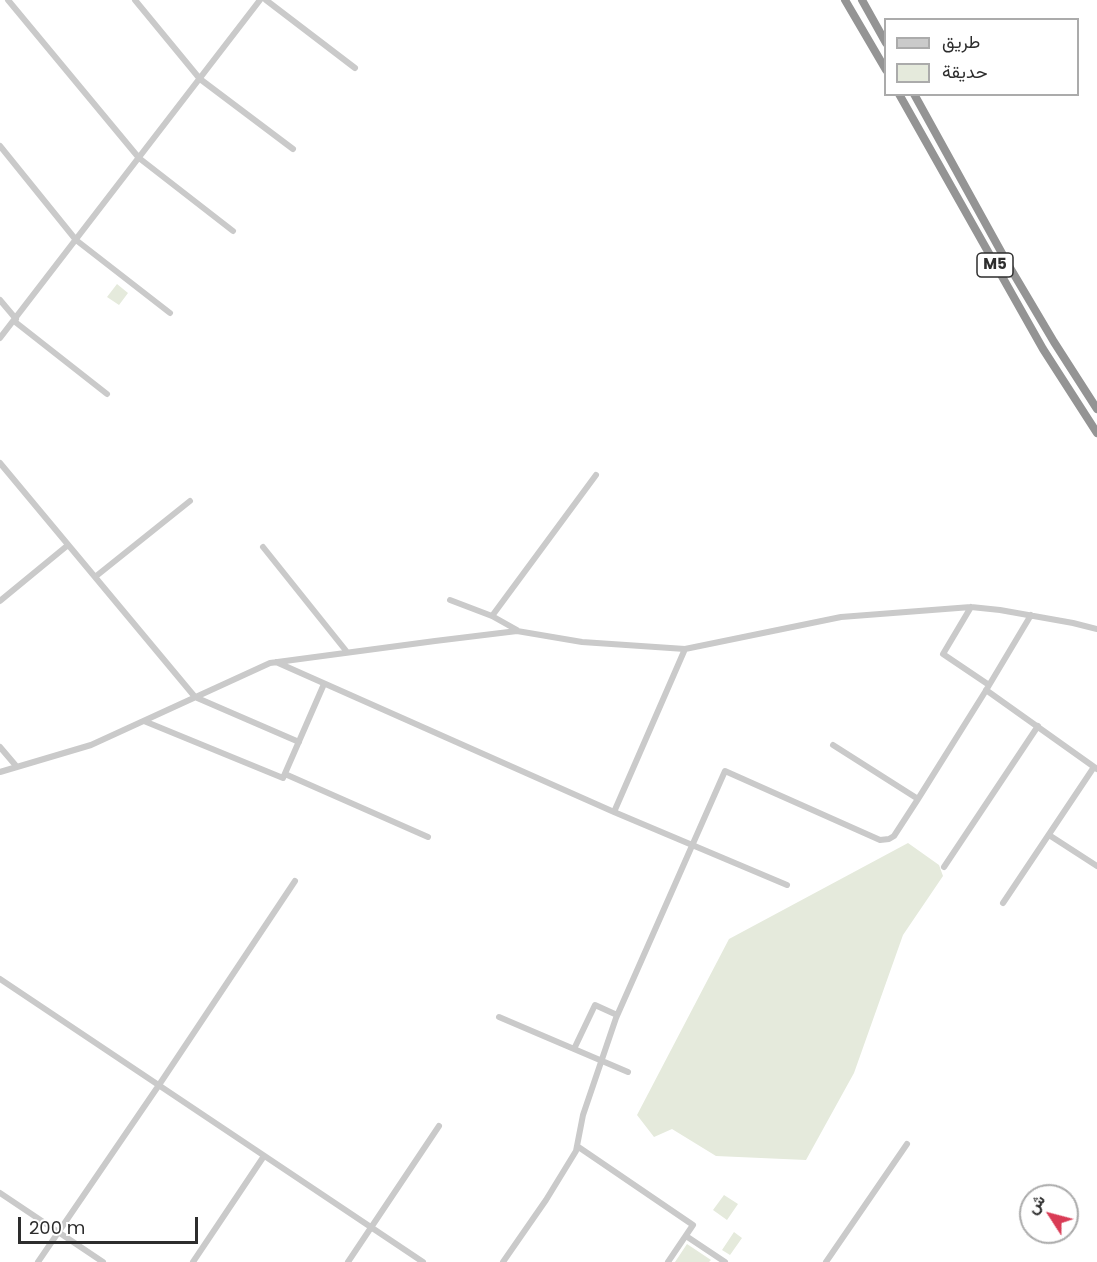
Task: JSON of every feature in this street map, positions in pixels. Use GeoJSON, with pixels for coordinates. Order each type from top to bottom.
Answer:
{"type":"FeatureCollection","features":[{"type":"Feature","properties":{"kind":"highway"},"geometry":{"type":"LineString","coordinates":[[845,0],[884,68]]}},
{"type":"Feature","properties":{"kind":"highway"},"geometry":{"type":"LineString","coordinates":[[862,0],[884,41]]}},
{"type":"Feature","properties":{"kind":"highway","name":"M5"},"geometry":{"type":"LineString","coordinates":[[900,96],[1043,349],[1097,433]]}},
{"type":"Feature","properties":{"kind":"highway","name":"M5"},"geometry":{"type":"LineString","coordinates":[[915,96],[1015,275],[1097,409]]}},
{"type":"Feature","properties":{"kind":"street"},"geometry":{"type":"LineString","coordinates":[[8,0],[139,158],[233,231]]}},
{"type":"Feature","properties":{"kind":"street"},"geometry":{"type":"LineString","coordinates":[[135,0],[200,79],[293,149]]}},
{"type":"Feature","properties":{"kind":"street"},"geometry":{"type":"LineString","coordinates":[[0,338],[260,0]]}},
{"type":"Feature","properties":{"kind":"street"},"geometry":{"type":"LineString","coordinates":[[266,0],[355,68]]}},
{"type":"Feature","properties":{"kind":"street"},"geometry":{"type":"LineString","coordinates":[[0,146],[76,240],[170,313]]}},
{"type":"Feature","properties":{"kind":"street"},"geometry":{"type":"LineString","coordinates":[[0,300],[15,320],[107,394]]}},
{"type":"Feature","properties":{"kind":"street"},"geometry":{"type":"LineString","coordinates":[[0,463],[195,697],[299,742]]}},
{"type":"Feature","properties":{"kind":"street"},"geometry":{"type":"LineString","coordinates":[[492,616],[596,475]]}},
{"type":"Feature","properties":{"kind":"street"},"geometry":{"type":"LineString","coordinates":[[95,577],[190,501]]}},
{"type":"Feature","properties":{"kind":"street"},"geometry":{"type":"LineString","coordinates":[[0,601],[68,545]]}},
{"type":"Feature","properties":{"kind":"street"},"geometry":{"type":"LineString","coordinates":[[263,547],[347,652]]}},
{"type":"Feature","properties":{"kind":"street"},"geometry":{"type":"LineString","coordinates":[[450,600],[492,616],[518,631]]}},
{"type":"Feature","properties":{"kind":"street"},"geometry":{"type":"LineString","coordinates":[[971,608],[943,654],[1096,768],[1003,903]]}},
{"type":"Feature","properties":{"kind":"street"},"geometry":{"type":"LineString","coordinates":[[0,772],[91,745],[270,663],[347,652],[518,631],[582,642],[685,649],[842,617],[971,608],[1000,610],[1097,628]]}},
{"type":"Feature","properties":{"kind":"street"},"geometry":{"type":"LineString","coordinates":[[503,1262],[546,1200],[576,1151],[583,1115],[617,1015],[725,771],[880,840],[889,839],[894,836],[918,799],[1031,615]]}},
{"type":"Feature","properties":{"kind":"street"},"geometry":{"type":"LineString","coordinates":[[614,812],[685,649]]}},
{"type":"Feature","properties":{"kind":"street"},"geometry":{"type":"LineString","coordinates":[[275,662],[614,812],[787,885]]}},
{"type":"Feature","properties":{"kind":"street"},"geometry":{"type":"LineString","coordinates":[[144,721],[284,778],[324,684]]}},
{"type":"Feature","properties":{"kind":"street"},"geometry":{"type":"LineString","coordinates":[[944,867],[1038,726]]}},
{"type":"Feature","properties":{"kind":"street"},"geometry":{"type":"LineString","coordinates":[[832,745],[918,799]]}},
{"type":"Feature","properties":{"kind":"street"},"geometry":{"type":"LineString","coordinates":[[0,747],[17,767]]}},
{"type":"Feature","properties":{"kind":"street"},"geometry":{"type":"LineString","coordinates":[[285,774],[428,837]]}},
{"type":"Feature","properties":{"kind":"street"},"geometry":{"type":"LineString","coordinates":[[1049,835],[1097,867]]}},
{"type":"Feature","properties":{"kind":"street"},"geometry":{"type":"LineString","coordinates":[[38,1262],[295,881]]}},
{"type":"Feature","properties":{"kind":"street"},"geometry":{"type":"LineString","coordinates":[[0,979],[423,1262]]}},
{"type":"Feature","properties":{"kind":"street"},"geometry":{"type":"LineString","coordinates":[[574,1049],[595,1005],[617,1015]]}},
{"type":"Feature","properties":{"kind":"street"},"geometry":{"type":"LineString","coordinates":[[499,1017],[628,1072]]}},
{"type":"Feature","properties":{"kind":"street"},"geometry":{"type":"LineString","coordinates":[[348,1262],[439,1126]]}},
{"type":"Feature","properties":{"kind":"street"},"geometry":{"type":"LineString","coordinates":[[826,1262],[907,1144]]}},
{"type":"Feature","properties":{"kind":"street"},"geometry":{"type":"LineString","coordinates":[[577,1146],[693,1225],[668,1262]]}},
{"type":"Feature","properties":{"kind":"street"},"geometry":{"type":"LineString","coordinates":[[193,1262],[264,1156]]}},
{"type":"Feature","properties":{"kind":"street"},"geometry":{"type":"LineString","coordinates":[[0,1193],[103,1262]]}},
{"type":"Feature","properties":{"kind":"street"},"geometry":{"type":"LineString","coordinates":[[686,1236],[725,1262]]}},
{"type":"Feature","properties":{"kind":"green space"},"geometry":{"type":"Polygon","coordinates":[[[117,284],[128,293],[119,305],[107,297],[117,284]]]}},
{"type":"Feature","properties":{"kind":"green space"},"geometry":{"type":"Polygon","coordinates":[[[908,843],[939,865],[943,876],[903,935],[854,1073],[806,1160],[716,1156],[672,1129],[654,1137],[637,1115],[729,939],[908,843]]]}},
{"type":"Feature","properties":{"kind":"green space"},"geometry":{"type":"Polygon","coordinates":[[[724,1195],[738,1204],[727,1220],[713,1210],[724,1195]]]}},
{"type":"Feature","properties":{"kind":"green space"},"geometry":{"type":"Polygon","coordinates":[[[734,1232],[742,1238],[730,1255],[722,1250],[734,1232]]]}},
{"type":"Feature","properties":{"kind":"green space"},"geometry":{"type":"Polygon","coordinates":[[[687,1244],[711,1260],[709,1262],[675,1262],[687,1244]]]}}]}
